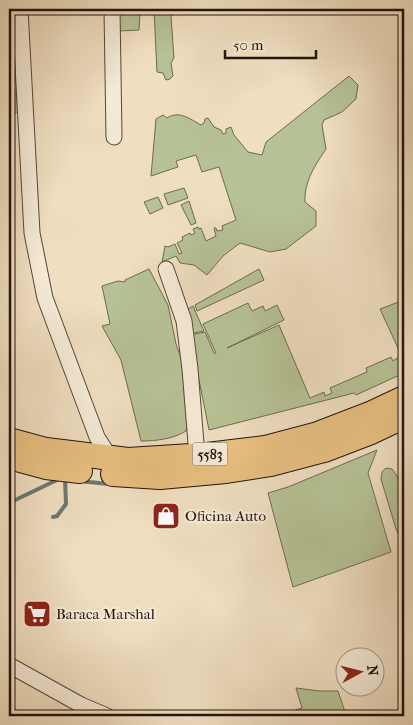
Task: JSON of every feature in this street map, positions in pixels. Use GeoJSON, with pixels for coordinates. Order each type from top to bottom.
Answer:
{"type":"FeatureCollection","features":[{"type":"Feature","properties":{"kind":"highway","name":"5583"},"geometry":{"type":"LineString","coordinates":[[9,440],[46,450],[111,459],[157,459],[197,456],[265,448],[318,434],[370,414],[404,398]]}},
{"type":"Feature","properties":{"kind":"highway","name":"5583"},"geometry":{"type":"LineString","coordinates":[[9,458],[46,467],[160,477],[226,471],[272,464],[324,450],[371,432],[404,416]]}},
{"type":"Feature","properties":{"kind":"street"},"geometry":{"type":"LineString","coordinates":[[20,9],[32,233],[40,276],[45,298],[59,338],[97,438],[111,459]]}},
{"type":"Feature","properties":{"kind":"street"},"geometry":{"type":"LineString","coordinates":[[112,9],[114,137]]}},
{"type":"Feature","properties":{"kind":"street"},"geometry":{"type":"LineString","coordinates":[[166,269],[184,321],[197,456]]}},
{"type":"Feature","properties":{"kind":"street"},"geometry":{"type":"LineString","coordinates":[[9,665],[82,705],[107,716]]}},
{"type":"Feature","properties":{"kind":"green space"},"geometry":{"type":"Polygon","coordinates":[[[118,9],[135,9],[140,12],[139,30],[119,31],[118,9]]]}},
{"type":"Feature","properties":{"kind":"green space"},"geometry":{"type":"Polygon","coordinates":[[[154,9],[176,9],[171,17],[174,58],[171,63],[173,76],[166,80],[163,73],[157,72],[154,9]]]}},
{"type":"Feature","properties":{"kind":"green space"},"geometry":{"type":"Polygon","coordinates":[[[349,76],[358,85],[356,99],[342,112],[324,120],[322,125],[326,149],[314,168],[306,188],[305,202],[316,211],[316,226],[286,249],[270,252],[240,243],[223,256],[207,275],[194,265],[180,263],[176,256],[162,262],[165,246],[168,247],[175,244],[179,254],[182,253],[177,243],[183,240],[182,237],[195,233],[193,229],[201,228],[206,241],[216,236],[214,228],[217,231],[223,230],[222,226],[236,220],[219,167],[202,172],[196,155],[176,161],[178,167],[151,176],[156,119],[163,115],[167,118],[180,115],[201,125],[208,118],[214,127],[221,130],[223,134],[226,133],[226,129],[231,127],[234,135],[248,152],[262,155],[266,142],[349,76]]]}},
{"type":"Feature","properties":{"kind":"green space"},"geometry":{"type":"Polygon","coordinates":[[[16,92],[18,112],[9,113],[9,93],[16,92]]]}},
{"type":"Feature","properties":{"kind":"green space"},"geometry":{"type":"Polygon","coordinates":[[[184,188],[188,198],[168,205],[164,194],[184,188]]]}},
{"type":"Feature","properties":{"kind":"green space"},"geometry":{"type":"Polygon","coordinates":[[[158,197],[163,208],[150,214],[144,202],[158,197]]]}},
{"type":"Feature","properties":{"kind":"green space"},"geometry":{"type":"Polygon","coordinates":[[[189,201],[196,223],[191,225],[181,205],[189,201]]]}},
{"type":"Feature","properties":{"kind":"green space"},"geometry":{"type":"Polygon","coordinates":[[[149,269],[168,305],[176,344],[182,361],[190,410],[186,431],[164,439],[141,441],[121,360],[102,326],[110,324],[102,286],[118,281],[125,282],[125,280],[149,269]]]}},
{"type":"Feature","properties":{"kind":"green space"},"geometry":{"type":"Polygon","coordinates":[[[259,269],[264,280],[197,311],[195,305],[259,269]]]}},
{"type":"Feature","properties":{"kind":"green space"},"geometry":{"type":"Polygon","coordinates":[[[404,300],[404,361],[380,309],[404,300]]]}},
{"type":"Feature","properties":{"kind":"green space"},"geometry":{"type":"Polygon","coordinates":[[[248,303],[252,311],[263,306],[265,311],[277,305],[284,320],[227,348],[279,325],[310,398],[324,392],[325,396],[332,393],[330,388],[367,372],[366,368],[391,357],[393,361],[399,357],[404,373],[356,395],[354,393],[209,430],[190,335],[205,332],[214,353],[216,353],[203,324],[248,303]]]}},
{"type":"Feature","properties":{"kind":"green space"},"geometry":{"type":"Polygon","coordinates":[[[193,306],[204,331],[189,334],[185,311],[193,306]]]}},
{"type":"Feature","properties":{"kind":"green space"},"geometry":{"type":"Polygon","coordinates":[[[377,450],[368,473],[391,552],[293,587],[268,493],[288,487],[377,450]]]}},
{"type":"Feature","properties":{"kind":"green space"},"geometry":{"type":"Polygon","coordinates":[[[386,468],[392,469],[400,485],[404,506],[404,546],[396,529],[381,479],[382,472],[386,468]]]}},
{"type":"Feature","properties":{"kind":"green space"},"geometry":{"type":"Polygon","coordinates":[[[296,688],[336,691],[336,698],[340,698],[346,715],[297,716],[295,710],[302,708],[296,688]]]}},
{"type":"Feature","properties":{"kind":"waterway"},"geometry":{"type":"LineString","coordinates":[[9,503],[61,478]]}},
{"type":"Feature","properties":{"kind":"waterway"},"geometry":{"type":"LineString","coordinates":[[53,517],[57,516],[66,504],[65,479]]}},
{"type":"Feature","properties":{"kind":"waterway"},"geometry":{"type":"LineString","coordinates":[[79,481],[109,484]]}},
{"type":"Feature","properties":{"kind":"place","name":"Oficina Auto"},"geometry":{"type":"Point","coordinates":[166,516]}},
{"type":"Feature","properties":{"kind":"place","name":"Baraca Marshal"},"geometry":{"type":"Point","coordinates":[37,614]}}]}
